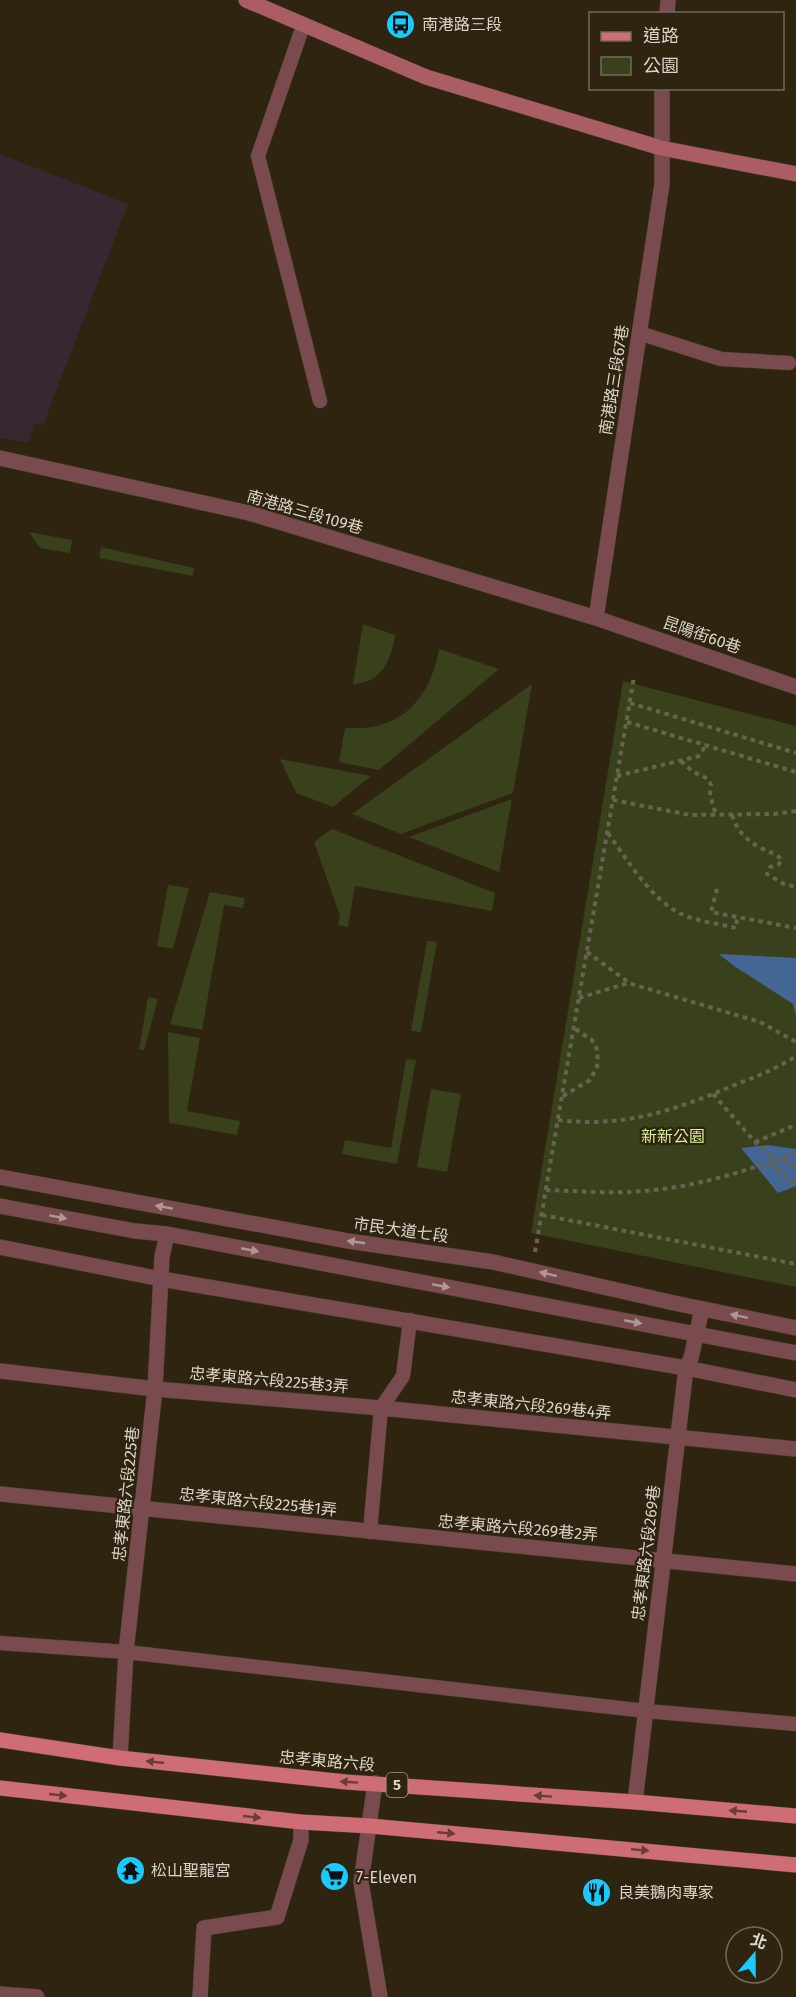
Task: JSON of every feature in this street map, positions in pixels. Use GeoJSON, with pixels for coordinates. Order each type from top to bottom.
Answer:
{"type":"FeatureCollection","features":[{"type":"Feature","properties":{"kind":"main road"},"geometry":{"type":"LineString","coordinates":[[246,0],[426,77],[661,148],[796,174]]}},
{"type":"Feature","properties":{"kind":"main road","name":"忠孝東路六段"},"geometry":{"type":"LineString","coordinates":[[0,1740],[120,1758],[346,1782],[796,1816]]}},
{"type":"Feature","properties":{"kind":"main road"},"geometry":{"type":"LineString","coordinates":[[0,1788],[301,1822],[370,1826],[796,1865]]}},
{"type":"Feature","properties":{"kind":"street","name":"南港路三段67巷"},"geometry":{"type":"LineString","coordinates":[[596,618],[662,184],[662,90]]}},
{"type":"Feature","properties":{"kind":"street","name":"南港路三段109巷"},"geometry":{"type":"LineString","coordinates":[[0,458],[249,513],[596,618]]}},
{"type":"Feature","properties":{"kind":"street","name":"昆陽街60巷"},"geometry":{"type":"LineString","coordinates":[[596,618],[796,687]]}},
{"type":"Feature","properties":{"kind":"street","name":"市民大道七段"},"geometry":{"type":"LineString","coordinates":[[0,1177],[348,1241],[493,1262],[796,1328]]}},
{"type":"Feature","properties":{"kind":"street"},"geometry":{"type":"LineString","coordinates":[[0,1206],[135,1231],[167,1234],[796,1353]]}},
{"type":"Feature","properties":{"kind":"street","name":"忠孝東路六段225巷"},"geometry":{"type":"LineString","coordinates":[[120,1758],[126,1652],[155,1389],[162,1257],[167,1234]]}},
{"type":"Feature","properties":{"kind":"street"},"geometry":{"type":"LineString","coordinates":[[0,1247],[161,1279],[686,1368],[796,1390]]}},
{"type":"Feature","properties":{"kind":"street","name":"忠孝東路六段269巷"},"geometry":{"type":"LineString","coordinates":[[635,1803],[686,1368],[702,1309]]}},
{"type":"Feature","properties":{"kind":"street","name":"忠孝東路六段225巷3弄"},"geometry":{"type":"LineString","coordinates":[[0,1371],[155,1389],[381,1408]]}},
{"type":"Feature","properties":{"kind":"street","name":"忠孝東路六段269巷4弄"},"geometry":{"type":"LineString","coordinates":[[381,1408],[796,1449]]}},
{"type":"Feature","properties":{"kind":"street","name":"忠孝東路六段225巷1弄"},"geometry":{"type":"LineString","coordinates":[[0,1494],[370,1532]]}},
{"type":"Feature","properties":{"kind":"street","name":"忠孝東路六段269巷2弄"},"geometry":{"type":"LineString","coordinates":[[370,1532],[664,1559],[796,1574]]}},
{"type":"Feature","properties":{"kind":"street"},"geometry":{"type":"LineString","coordinates":[[375,1784],[361,1882],[380,1997]]}},
{"type":"Feature","properties":{"kind":"street"},"geometry":{"type":"LineString","coordinates":[[200,1997],[204,1928],[277,1917],[301,1840],[301,1822]]}},
{"type":"Feature","properties":{"kind":"street"},"geometry":{"type":"LineString","coordinates":[[0,1994],[37,1997]]}},
{"type":"Feature","properties":{"kind":"lane"},"geometry":{"type":"LineString","coordinates":[[303,26],[258,156],[320,401]]}},
{"type":"Feature","properties":{"kind":"lane"},"geometry":{"type":"LineString","coordinates":[[639,333],[721,359],[789,363]]}},
{"type":"Feature","properties":{"kind":"lane"},"geometry":{"type":"LineString","coordinates":[[370,1532],[381,1408],[403,1376],[410,1320]]}},
{"type":"Feature","properties":{"kind":"lane"},"geometry":{"type":"LineString","coordinates":[[0,1642],[126,1652],[646,1711],[796,1724]]}},
{"type":"Feature","properties":{"kind":"path"},"geometry":{"type":"LineString","coordinates":[[535,1255],[634,677]]}},
{"type":"Feature","properties":{"kind":"path"},"geometry":{"type":"LineString","coordinates":[[630,703],[796,753]]}},
{"type":"Feature","properties":{"kind":"path"},"geometry":{"type":"LineString","coordinates":[[627,722],[796,772]]}},
{"type":"Feature","properties":{"kind":"path"},"geometry":{"type":"LineString","coordinates":[[617,776],[699,756],[706,745]]}},
{"type":"Feature","properties":{"kind":"path"},"geometry":{"type":"LineString","coordinates":[[681,761],[692,771],[708,779],[716,815]]}},
{"type":"Feature","properties":{"kind":"path"},"geometry":{"type":"LineString","coordinates":[[613,800],[690,815],[774,814],[796,811]]}},
{"type":"Feature","properties":{"kind":"path"},"geometry":{"type":"LineString","coordinates":[[732,815],[736,828],[746,838],[776,854],[782,860],[778,865],[770,867],[767,874],[784,884],[796,887]]}},
{"type":"Feature","properties":{"kind":"path"},"geometry":{"type":"LineString","coordinates":[[608,832],[634,870],[664,902],[685,916],[736,928],[738,918]]}},
{"type":"Feature","properties":{"kind":"path"},"geometry":{"type":"LineString","coordinates":[[717,889],[711,912],[796,928]]}},
{"type":"Feature","properties":{"kind":"path"},"geometry":{"type":"LineString","coordinates":[[587,952],[628,983],[760,1022],[796,1042]]}},
{"type":"Feature","properties":{"kind":"path"},"geometry":{"type":"LineString","coordinates":[[579,998],[628,983]]}},
{"type":"Feature","properties":{"kind":"path"},"geometry":{"type":"LineString","coordinates":[[562,1096],[590,1080],[597,1067],[597,1051],[592,1040],[574,1029]]}},
{"type":"Feature","properties":{"kind":"path"},"geometry":{"type":"LineString","coordinates":[[558,1120],[584,1123],[615,1122],[656,1113],[712,1094],[783,1065],[796,1056]]}},
{"type":"Feature","properties":{"kind":"path"},"geometry":{"type":"LineString","coordinates":[[712,1094],[755,1142],[776,1161]]}},
{"type":"Feature","properties":{"kind":"path"},"geometry":{"type":"LineString","coordinates":[[755,1142],[796,1125]]}},
{"type":"Feature","properties":{"kind":"path"},"geometry":{"type":"LineString","coordinates":[[546,1190],[643,1192],[696,1184],[741,1173],[796,1153]]}},
{"type":"Feature","properties":{"kind":"path"},"geometry":{"type":"LineString","coordinates":[[783,1158],[796,1170]]}},
{"type":"Feature","properties":{"kind":"path"},"geometry":{"type":"LineString","coordinates":[[769,1163],[796,1186]]}},
{"type":"Feature","properties":{"kind":"path"},"geometry":{"type":"LineString","coordinates":[[542,1215],[796,1264]]}},
{"type":"Feature","properties":{"kind":"shaded area"},"geometry":{"type":"Polygon","coordinates":[[[0,154],[128,204],[43,425],[34,423],[29,443],[0,438],[0,154]]]}},
{"type":"Feature","properties":{"kind":"green space"},"geometry":{"type":"Polygon","coordinates":[[[29,532],[72,540],[70,553],[40,548],[29,532]]]}},
{"type":"Feature","properties":{"kind":"green space"},"geometry":{"type":"Polygon","coordinates":[[[101,547],[194,568],[193,576],[99,558],[101,547]]]}},
{"type":"Feature","properties":{"kind":"green space"},"geometry":{"type":"Polygon","coordinates":[[[363,624],[395,635],[388,661],[378,675],[363,683],[353,684],[363,624]]]}},
{"type":"Feature","properties":{"kind":"green space"},"geometry":{"type":"Polygon","coordinates":[[[439,649],[499,669],[379,770],[339,762],[345,728],[381,725],[409,709],[420,698],[435,667],[439,649]]]}},
{"type":"Feature","properties":{"kind":"green space","name":"新新公園"},"geometry":{"type":"Polygon","coordinates":[[[623,681],[796,726],[796,1287],[531,1233],[623,681]]]}},
{"type":"Feature","properties":{"kind":"green space"},"geometry":{"type":"Polygon","coordinates":[[[532,684],[513,793],[401,834],[352,814],[532,684]]]}},
{"type":"Feature","properties":{"kind":"green space"},"geometry":{"type":"Polygon","coordinates":[[[280,759],[371,776],[333,807],[296,793],[280,759]]]}},
{"type":"Feature","properties":{"kind":"green space"},"geometry":{"type":"Polygon","coordinates":[[[512,799],[499,872],[409,837],[512,799]]]}},
{"type":"Feature","properties":{"kind":"green space"},"geometry":{"type":"Polygon","coordinates":[[[332,829],[495,893],[492,911],[355,886],[348,927],[338,925],[340,916],[314,842],[332,829]]]}},
{"type":"Feature","properties":{"kind":"green space"},"geometry":{"type":"Polygon","coordinates":[[[168,885],[189,888],[173,949],[157,946],[168,885]]]}},
{"type":"Feature","properties":{"kind":"green space"},"geometry":{"type":"Polygon","coordinates":[[[210,892],[245,898],[243,908],[224,905],[202,1030],[170,1024],[210,892]]]}},
{"type":"Feature","properties":{"kind":"green space"},"geometry":{"type":"Polygon","coordinates":[[[427,941],[437,942],[421,1032],[411,1031],[427,941]]]}},
{"type":"Feature","properties":{"kind":"green space"},"geometry":{"type":"Polygon","coordinates":[[[148,997],[158,999],[144,1050],[139,1050],[148,997]]]}},
{"type":"Feature","properties":{"kind":"green space"},"geometry":{"type":"Polygon","coordinates":[[[168,1032],[200,1038],[187,1111],[240,1121],[237,1135],[169,1123],[168,1032]]]}},
{"type":"Feature","properties":{"kind":"green space"},"geometry":{"type":"Polygon","coordinates":[[[406,1059],[416,1060],[397,1164],[342,1154],[345,1140],[391,1148],[406,1059]]]}},
{"type":"Feature","properties":{"kind":"green space"},"geometry":{"type":"Polygon","coordinates":[[[431,1089],[461,1094],[447,1172],[417,1167],[431,1089]]]}},
{"type":"Feature","properties":{"kind":"water"},"geometry":{"type":"Polygon","coordinates":[[[719,954],[796,958],[796,1015],[793,1004],[719,954]]]}},
{"type":"Feature","properties":{"kind":"water"},"geometry":{"type":"Polygon","coordinates":[[[767,1145],[796,1149],[796,1186],[778,1193],[741,1148],[767,1145]]]}},
{"type":"Feature","properties":{"kind":"place","name":"南港路三段"},"geometry":{"type":"Point","coordinates":[401,24]}},
{"type":"Feature","properties":{"kind":"place","name":"松山聖龍宮"},"geometry":{"type":"Point","coordinates":[130,1870]}},
{"type":"Feature","properties":{"kind":"place","name":"7-Eleven"},"geometry":{"type":"Point","coordinates":[335,1877]}},
{"type":"Feature","properties":{"kind":"place","name":"良美鵝肉專家"},"geometry":{"type":"Point","coordinates":[597,1892]}}]}
